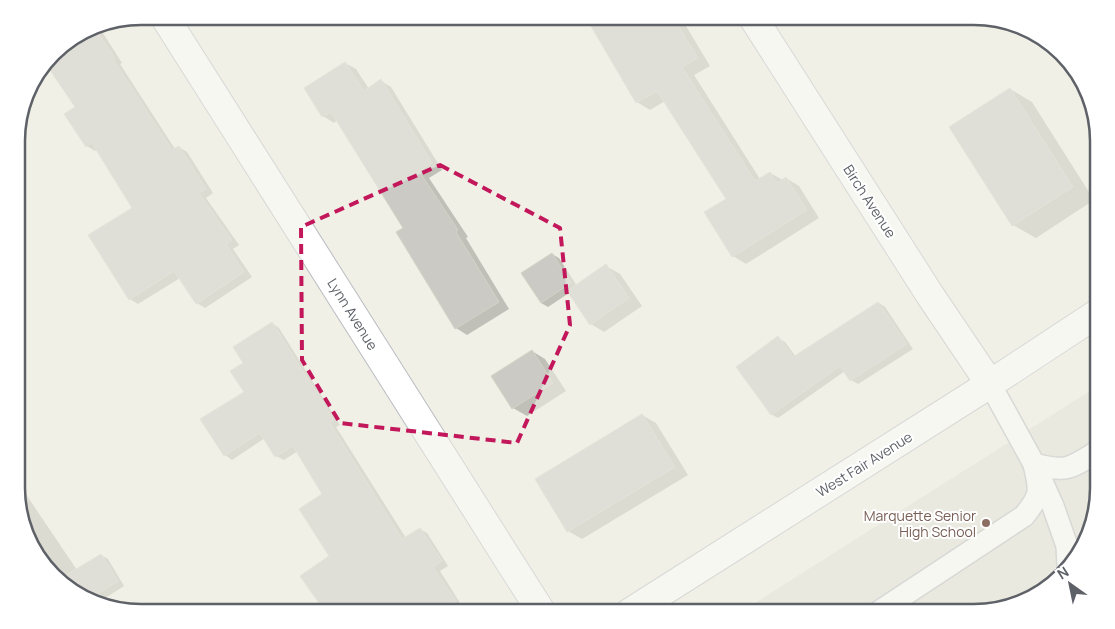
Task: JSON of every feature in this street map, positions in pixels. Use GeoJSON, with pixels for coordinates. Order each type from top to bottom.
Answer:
{"type":"FeatureCollection","features":[{"type":"Feature","properties":{"kind":"street","name":"Lynn Avenue"},"geometry":{"type":"LineString","coordinates":[[170,25],[536,604]]}},
{"type":"Feature","properties":{"kind":"street","name":"Birch Avenue"},"geometry":{"type":"LineString","coordinates":[[758,25],[930,295],[990,384]]}},
{"type":"Feature","properties":{"kind":"street","name":"West Fair Avenue"},"geometry":{"type":"LineString","coordinates":[[643,604],[990,384],[1090,318]]}},
{"type":"Feature","properties":{"kind":"lane"},"geometry":{"type":"LineString","coordinates":[[990,384],[1034,464],[1053,506],[1067,546],[1068,556]]}},
{"type":"Feature","properties":{"kind":"lane"},"geometry":{"type":"LineString","coordinates":[[1034,464],[1064,470],[1090,456]]}},
{"type":"Feature","properties":{"kind":"lane"},"geometry":{"type":"LineString","coordinates":[[889,604],[1024,516],[1034,504],[1040,490],[1034,464]]}},
{"type":"Feature","properties":{"kind":"highlighted area"},"geometry":{"type":"Polygon","coordinates":[[[440,165],[560,228],[570,325],[517,443],[340,423],[302,360],[301,227],[440,165]]]}},
{"type":"Feature","properties":{"kind":"shaded area","name":"Marquette Senior High School"},"geometry":{"type":"Polygon","coordinates":[[[1090,391],[1090,496],[1088,511],[1081,533],[1066,559],[1045,559],[1045,580],[1011,598],[982,604],[753,604],[1090,391]]]}},
{"type":"Feature","properties":{"kind":"building"},"geometry":{"type":"Polygon","coordinates":[[[590,25],[678,25],[698,58],[682,67],[755,181],[770,172],[777,183],[786,177],[807,210],[732,257],[704,212],[726,199],[657,91],[636,103],[590,25]]]}},
{"type":"Feature","properties":{"kind":"building"},"geometry":{"type":"Polygon","coordinates":[[[98,33],[172,150],[179,146],[206,189],[199,193],[232,240],[226,244],[244,272],[196,304],[174,271],[129,300],[88,235],[132,208],[92,143],[86,147],[64,114],[75,107],[50,69],[64,54],[76,45],[98,33]]]}},
{"type":"Feature","properties":{"kind":"building"},"geometry":{"type":"Polygon","coordinates":[[[345,62],[364,91],[381,79],[432,163],[419,171],[458,230],[456,232],[499,302],[455,329],[396,232],[403,228],[331,112],[322,117],[304,88],[345,62]]]}},
{"type":"Feature","properties":{"kind":"building"},"geometry":{"type":"Polygon","coordinates":[[[1010,88],[1073,187],[1012,226],[949,127],[1010,88]]]}},
{"type":"Feature","properties":{"kind":"building"},"geometry":{"type":"Polygon","coordinates":[[[552,253],[571,283],[541,303],[521,273],[552,253]]]}},
{"type":"Feature","properties":{"kind":"building"},"geometry":{"type":"Polygon","coordinates":[[[606,264],[629,298],[590,325],[567,291],[606,264]]]}},
{"type":"Feature","properties":{"kind":"building"},"geometry":{"type":"Polygon","coordinates":[[[878,302],[907,344],[850,381],[840,366],[771,415],[736,367],[778,336],[793,357],[878,302]]]}},
{"type":"Feature","properties":{"kind":"building"},"geometry":{"type":"Polygon","coordinates":[[[272,322],[334,420],[330,423],[402,539],[420,528],[442,561],[433,567],[456,601],[452,604],[320,604],[300,576],[329,556],[299,509],[322,494],[293,446],[275,457],[260,433],[224,456],[200,419],[244,392],[230,371],[243,363],[233,347],[272,322]]]}},
{"type":"Feature","properties":{"kind":"building"},"geometry":{"type":"Polygon","coordinates":[[[532,350],[553,383],[512,409],[491,376],[532,350]]]}},
{"type":"Feature","properties":{"kind":"building"},"geometry":{"type":"Polygon","coordinates":[[[642,414],[675,467],[567,532],[535,479],[642,414]]]}},
{"type":"Feature","properties":{"kind":"building"},"geometry":{"type":"Polygon","coordinates":[[[101,554],[118,581],[96,595],[65,576],[101,554]]]}},
{"type":"Feature","properties":{"kind":"place","name":"Marquette Senior High School"},"geometry":{"type":"Point","coordinates":[986,523]}}]}
